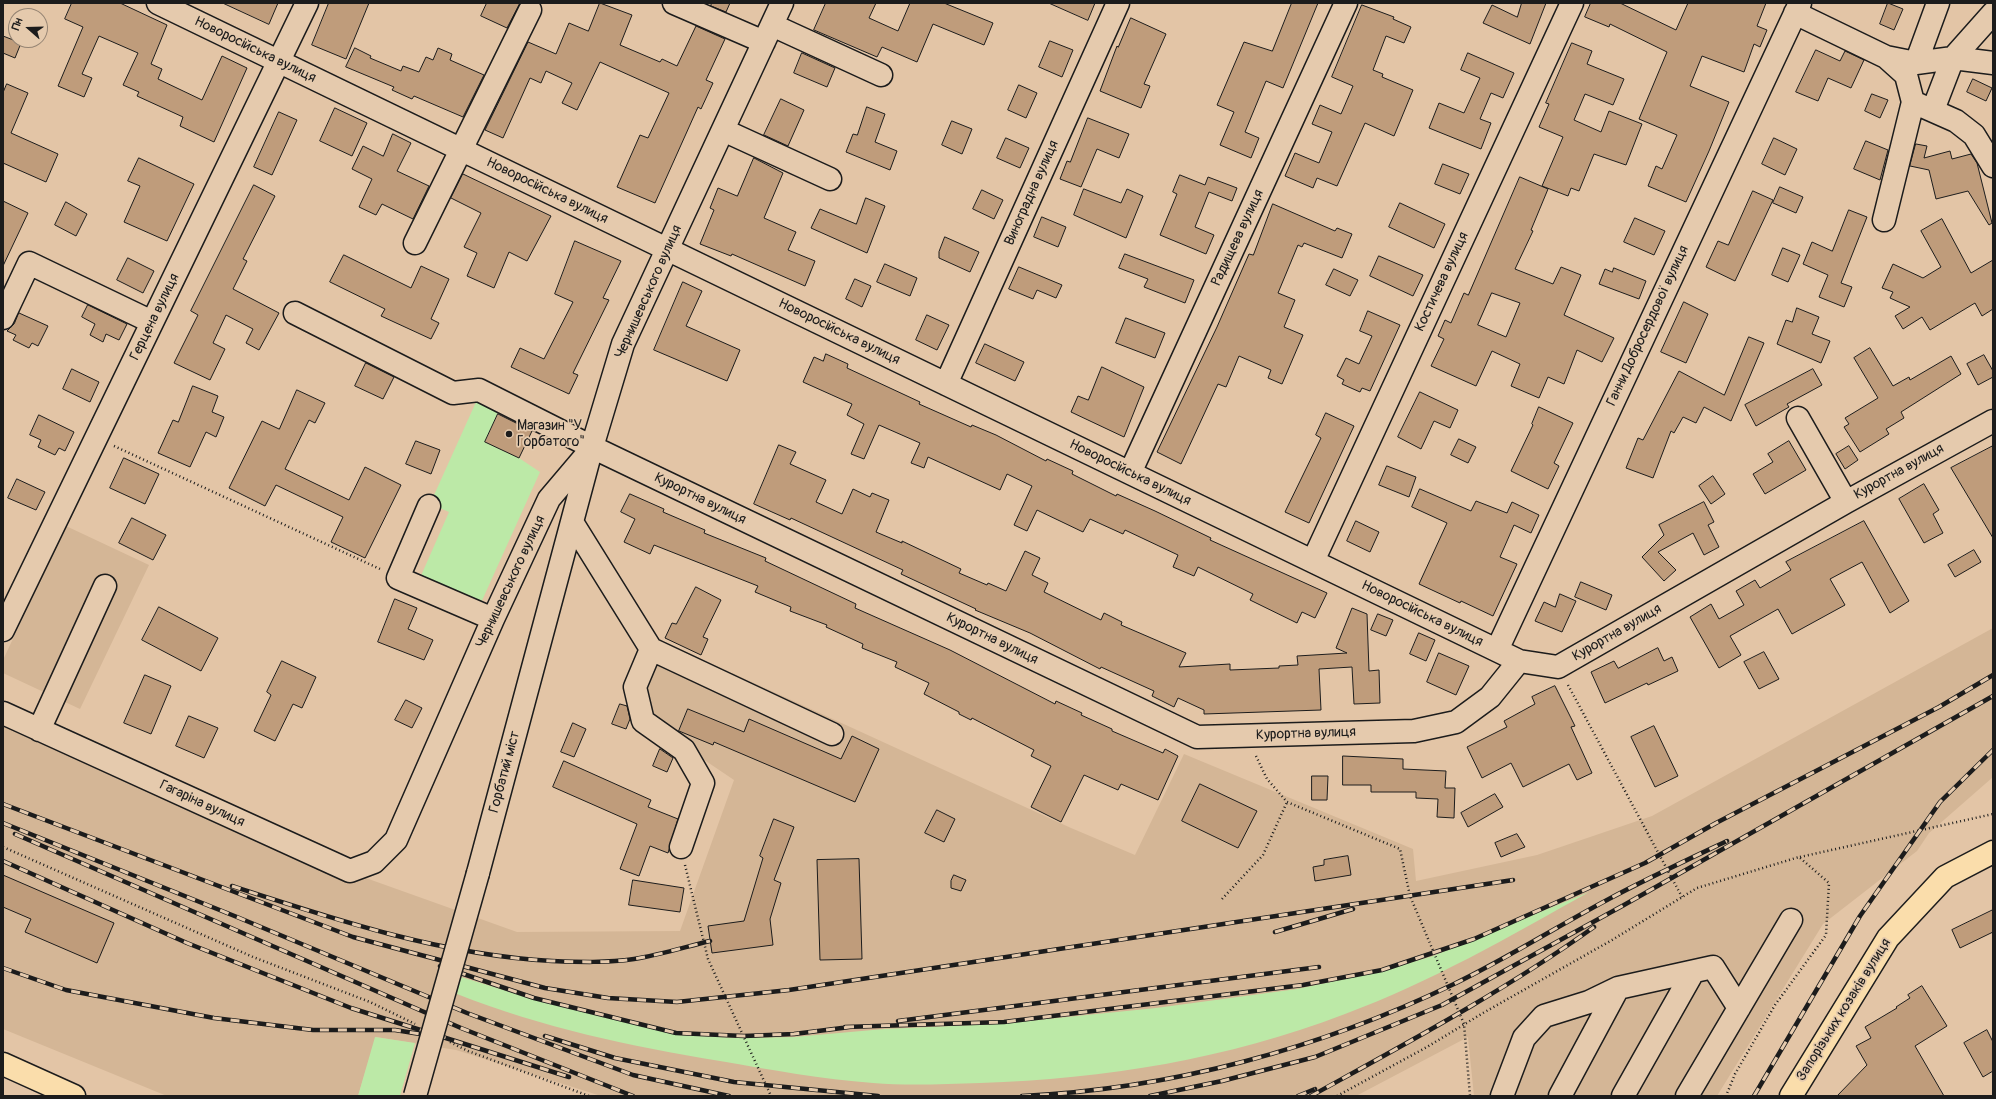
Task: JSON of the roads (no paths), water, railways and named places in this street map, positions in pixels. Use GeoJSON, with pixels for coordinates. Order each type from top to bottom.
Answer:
{"type":"FeatureCollection","features":[{"type":"Feature","properties":{"kind":"main road","name":"Запорізьких козаків вулиця"},"geometry":{"type":"LineString","coordinates":[[1791,1096],[1888,938],[1945,877],[1993,852]]}},
{"type":"Feature","properties":{"kind":"main road"},"geometry":{"type":"LineString","coordinates":[[3,1064],[74,1096]]}},
{"type":"Feature","properties":{"kind":"street","name":"Новоросійська вулиця"},"geometry":{"type":"LineString","coordinates":[[158,3],[1519,661]]}},
{"type":"Feature","properties":{"kind":"street","name":"Герцена вулиця"},"geometry":{"type":"LineString","coordinates":[[3,630],[307,3]]}},
{"type":"Feature","properties":{"kind":"street"},"geometry":{"type":"LineString","coordinates":[[674,3],[768,34],[881,75]]}},
{"type":"Feature","properties":{"kind":"street","name":"Чернишевського вулиця"},"geometry":{"type":"LineString","coordinates":[[396,840],[493,619],[549,499],[592,447],[623,344],[782,3]]}},
{"type":"Feature","properties":{"kind":"street","name":"Виноградна вулиця"},"geometry":{"type":"LineString","coordinates":[[946,384],[1118,3]]}},
{"type":"Feature","properties":{"kind":"street","name":"Радищева вулиця"},"geometry":{"type":"LineString","coordinates":[[1130,472],[1346,3]]}},
{"type":"Feature","properties":{"kind":"street","name":"Костичева вулиця"},"geometry":{"type":"LineString","coordinates":[[1313,561],[1572,3]]}},
{"type":"Feature","properties":{"kind":"street"},"geometry":{"type":"LineString","coordinates":[[1916,63],[1938,3]]}},
{"type":"Feature","properties":{"kind":"street"},"geometry":{"type":"LineString","coordinates":[[1797,8],[1886,57],[1906,75],[1913,102],[1884,220]]}},
{"type":"Feature","properties":{"kind":"street","name":"Ганни Добросердової вулиця"},"geometry":{"type":"LineString","coordinates":[[1498,650],[1797,8]]}},
{"type":"Feature","properties":{"kind":"street"},"geometry":{"type":"LineString","coordinates":[[415,243],[530,10]]}},
{"type":"Feature","properties":{"kind":"street"},"geometry":{"type":"LineString","coordinates":[[1933,110],[1953,58],[1993,13]]}},
{"type":"Feature","properties":{"kind":"street"},"geometry":{"type":"LineString","coordinates":[[1886,57],[1916,63],[1953,58],[1991,62]]}},
{"type":"Feature","properties":{"kind":"street"},"geometry":{"type":"LineString","coordinates":[[1913,102],[1956,121],[1974,135],[1993,166]]}},
{"type":"Feature","properties":{"kind":"street"},"geometry":{"type":"LineString","coordinates":[[723,130],[830,179]]}},
{"type":"Feature","properties":{"kind":"street"},"geometry":{"type":"LineString","coordinates":[[3,318],[29,263],[152,322]]}},
{"type":"Feature","properties":{"kind":"street","name":"Курортна вулиця"},"geometry":{"type":"LineString","coordinates":[[295,312],[454,393],[479,390],[592,447],[1197,737],[1414,731],[1456,722],[1490,697],[1519,661],[1558,667],[1846,502],[1993,421]]}},
{"type":"Feature","properties":{"kind":"street"},"geometry":{"type":"LineString","coordinates":[[1798,418],[1846,502]]}},
{"type":"Feature","properties":{"kind":"street","name":"Горбатий міст"},"geometry":{"type":"LineString","coordinates":[[415,1096],[478,873],[592,447]]}},
{"type":"Feature","properties":{"kind":"street"},"geometry":{"type":"LineString","coordinates":[[429,506],[398,578],[493,619]]}},
{"type":"Feature","properties":{"kind":"street"},"geometry":{"type":"LineString","coordinates":[[572,522],[651,649],[832,734]]}},
{"type":"Feature","properties":{"kind":"street"},"geometry":{"type":"LineString","coordinates":[[39,730],[105,586]]}},
{"type":"Feature","properties":{"kind":"street"},"geometry":{"type":"LineString","coordinates":[[651,649],[635,687],[643,721],[684,750],[703,783],[681,847]]}},
{"type":"Feature","properties":{"kind":"street","name":"Гагаріна вулиця"},"geometry":{"type":"LineString","coordinates":[[3,713],[350,871],[374,862],[396,840]]}},
{"type":"Feature","properties":{"kind":"street"},"geometry":{"type":"LineString","coordinates":[[1687,1096],[1791,920]]}},
{"type":"Feature","properties":{"kind":"street"},"geometry":{"type":"LineString","coordinates":[[1502,1096],[1524,1038],[1544,1016],[1589,1002],[1618,988],[1693,972],[1713,966],[1739,1008]]}},
{"type":"Feature","properties":{"kind":"street"},"geometry":{"type":"LineString","coordinates":[[1623,1096],[1693,972]]}},
{"type":"Feature","properties":{"kind":"street"},"geometry":{"type":"LineString","coordinates":[[1560,1096],[1618,988]]}},
{"type":"Feature","properties":{"kind":"railway"},"geometry":{"type":"LineString","coordinates":[[845,1027],[1004,1022],[1303,985],[1382,970],[1474,939],[1645,863],[1716,823],[1939,707],[1993,675]]}},
{"type":"Feature","properties":{"kind":"railway"},"geometry":{"type":"LineString","coordinates":[[1150,1096],[1222,1081],[1315,1057],[1442,1005],[1624,905],[1993,696]]}},
{"type":"Feature","properties":{"kind":"railway"},"geometry":{"type":"LineString","coordinates":[[1754,1096],[1860,916],[1940,802],[1993,750]]}},
{"type":"Feature","properties":{"kind":"railway"},"geometry":{"type":"LineString","coordinates":[[3,804],[353,937],[545,988],[608,998],[677,1002],[789,990],[1513,880]]}},
{"type":"Feature","properties":{"kind":"railway"},"geometry":{"type":"LineString","coordinates":[[3,823],[237,917],[467,1013],[633,1075],[729,1096]]}},
{"type":"Feature","properties":{"kind":"railway"},"geometry":{"type":"LineString","coordinates":[[15,834],[461,1028],[633,1096]]}},
{"type":"Feature","properties":{"kind":"railway"},"geometry":{"type":"LineString","coordinates":[[1022,1096],[1078,1092],[1133,1085],[1189,1075],[1243,1062],[1350,1028],[1403,1007],[1454,984],[1622,892],[1727,841]]}},
{"type":"Feature","properties":{"kind":"railway"},"geometry":{"type":"LineString","coordinates":[[3,861],[187,943],[351,1008],[569,1077]]}},
{"type":"Feature","properties":{"kind":"railway"},"geometry":{"type":"LineString","coordinates":[[232,886],[310,911],[390,934],[470,952],[511,957],[552,961],[614,961],[634,959],[710,941]]}},
{"type":"Feature","properties":{"kind":"railway"},"geometry":{"type":"LineString","coordinates":[[1275,932],[1353,909]]}},
{"type":"Feature","properties":{"kind":"railway"},"geometry":{"type":"LineString","coordinates":[[1311,1096],[1491,994],[1526,973],[1594,927]]}},
{"type":"Feature","properties":{"kind":"railway"},"geometry":{"type":"LineString","coordinates":[[440,966],[534,998],[676,1033],[744,1036],[794,1034],[850,1027]]}},
{"type":"Feature","properties":{"kind":"railway"},"geometry":{"type":"LineString","coordinates":[[898,1021],[1319,967]]}},
{"type":"Feature","properties":{"kind":"railway"},"geometry":{"type":"LineString","coordinates":[[3,968],[66,990],[214,1018],[313,1030],[395,1030],[420,1034]]}},
{"type":"Feature","properties":{"kind":"railway"},"geometry":{"type":"LineString","coordinates":[[545,1036],[615,1058],[734,1082],[878,1096]]}},
{"type":"Feature","properties":{"kind":"railway"},"geometry":{"type":"LineString","coordinates":[[1298,1096],[1315,1089]]}},
{"type":"Feature","properties":{"kind":"place","name":"Магазин \"У Горбатого\""},"geometry":{"type":"Point","coordinates":[509,434]}}]}
